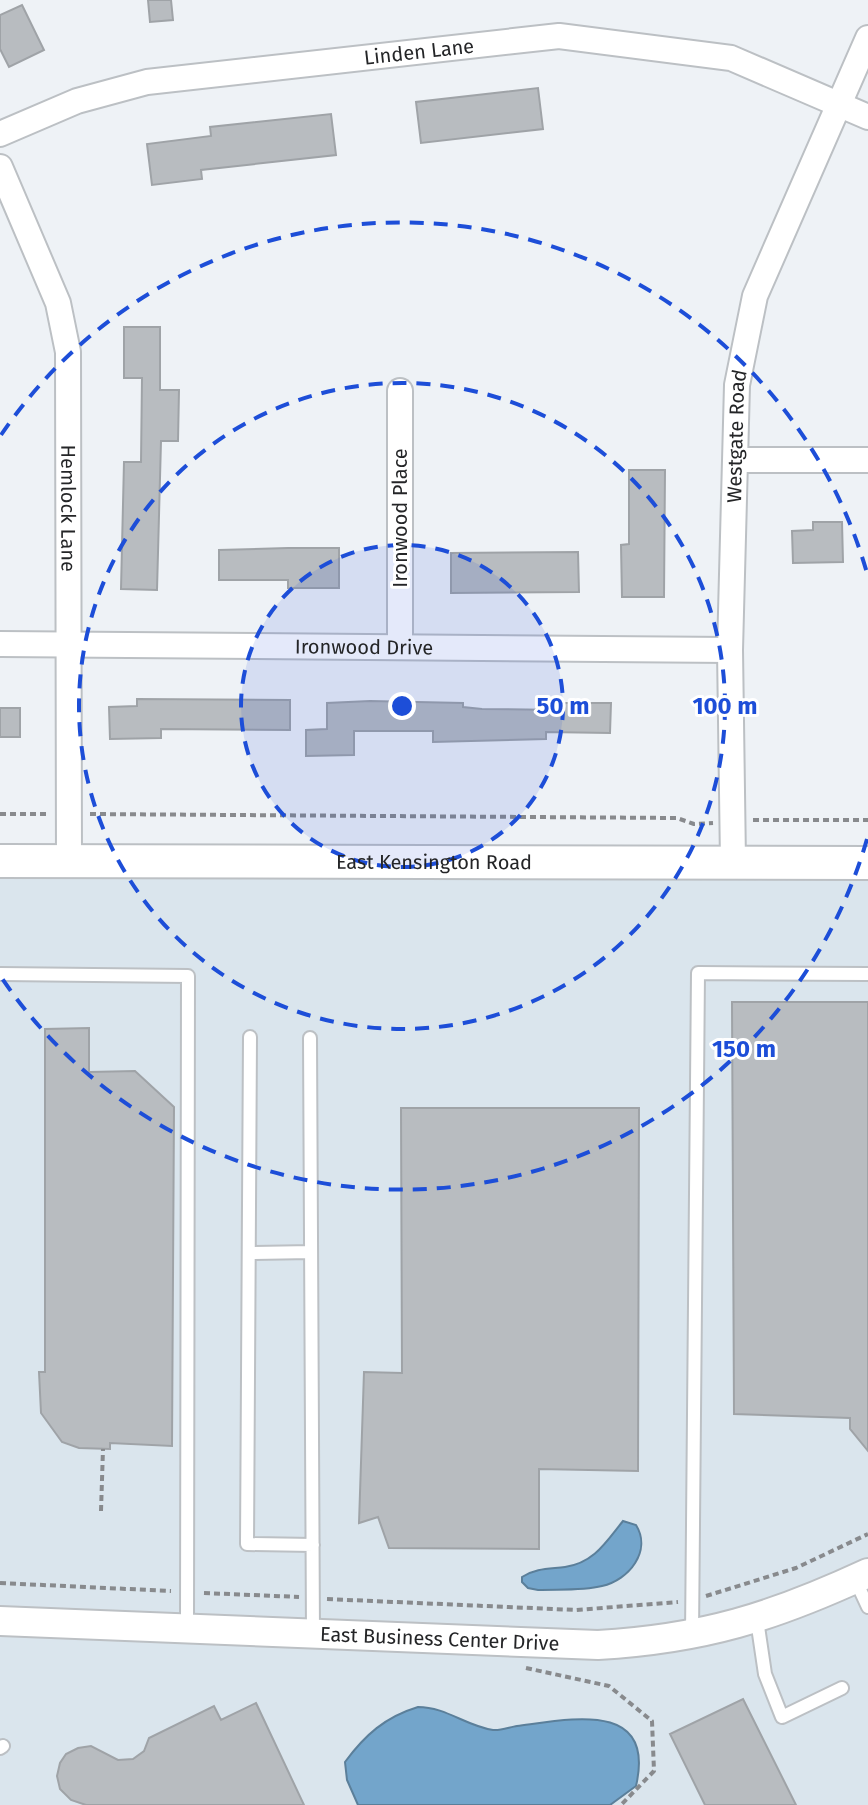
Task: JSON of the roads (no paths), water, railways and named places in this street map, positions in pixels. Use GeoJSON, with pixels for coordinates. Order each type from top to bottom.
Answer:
{"type":"FeatureCollection","features":[{"type":"Feature","properties":{"kind":"main road","name":"East Kensington Road"},"geometry":{"type":"LineString","coordinates":[[0,861],[868,863]]}},
{"type":"Feature","properties":{"kind":"street","name":"Linden Lane"},"geometry":{"type":"LineString","coordinates":[[0,134],[77,101],[147,82],[559,36],[731,58],[868,117]]}},
{"type":"Feature","properties":{"kind":"street","name":"Westgate Road"},"geometry":{"type":"LineString","coordinates":[[733,862],[730,650],[737,385],[755,296],[868,38]]}},
{"type":"Feature","properties":{"kind":"street","name":"Hemlock Lane"},"geometry":{"type":"LineString","coordinates":[[0,167],[58,303],[68,352],[69,862]]}},
{"type":"Feature","properties":{"kind":"street","name":"Ironwood Place"},"geometry":{"type":"LineString","coordinates":[[400,391],[400,645]]}},
{"type":"Feature","properties":{"kind":"street"},"geometry":{"type":"LineString","coordinates":[[737,460],[868,460]]}},
{"type":"Feature","properties":{"kind":"street","name":"Ironwood Drive"},"geometry":{"type":"LineString","coordinates":[[0,644],[730,650]]}},
{"type":"Feature","properties":{"kind":"street","name":"East Business Center Drive"},"geometry":{"type":"LineString","coordinates":[[0,1621],[598,1645],[692,1635],[757,1620],[862,1576]]}},
{"type":"Feature","properties":{"kind":"lane"},"geometry":{"type":"LineString","coordinates":[[692,1635],[698,973],[868,974]]}},
{"type":"Feature","properties":{"kind":"lane"},"geometry":{"type":"LineString","coordinates":[[0,974],[188,976],[187,1629]]}},
{"type":"Feature","properties":{"kind":"lane"},"geometry":{"type":"LineString","coordinates":[[250,1037],[247,1544],[313,1545]]}},
{"type":"Feature","properties":{"kind":"lane"},"geometry":{"type":"LineString","coordinates":[[310,1038],[313,1634]]}},
{"type":"Feature","properties":{"kind":"lane"},"geometry":{"type":"LineString","coordinates":[[249,1253],[311,1252]]}},
{"type":"Feature","properties":{"kind":"lane"},"geometry":{"type":"LineString","coordinates":[[862,1576],[868,1607]]}},
{"type":"Feature","properties":{"kind":"lane"},"geometry":{"type":"LineString","coordinates":[[757,1620],[765,1674],[782,1717],[842,1688]]}},
{"type":"Feature","properties":{"kind":"water"},"geometry":{"type":"Polygon","coordinates":[[[623,1521],[636,1525],[641,1545],[635,1563],[621,1578],[602,1586],[578,1589],[538,1590],[528,1588],[522,1582],[522,1577],[532,1572],[584,1561],[623,1521]]]}},
{"type":"Feature","properties":{"kind":"water"},"geometry":{"type":"Polygon","coordinates":[[[418,1707],[438,1710],[493,1730],[584,1719],[621,1727],[633,1739],[639,1758],[636,1786],[610,1805],[358,1805],[347,1780],[345,1762],[377,1728],[395,1716],[418,1707]]]}}]}
